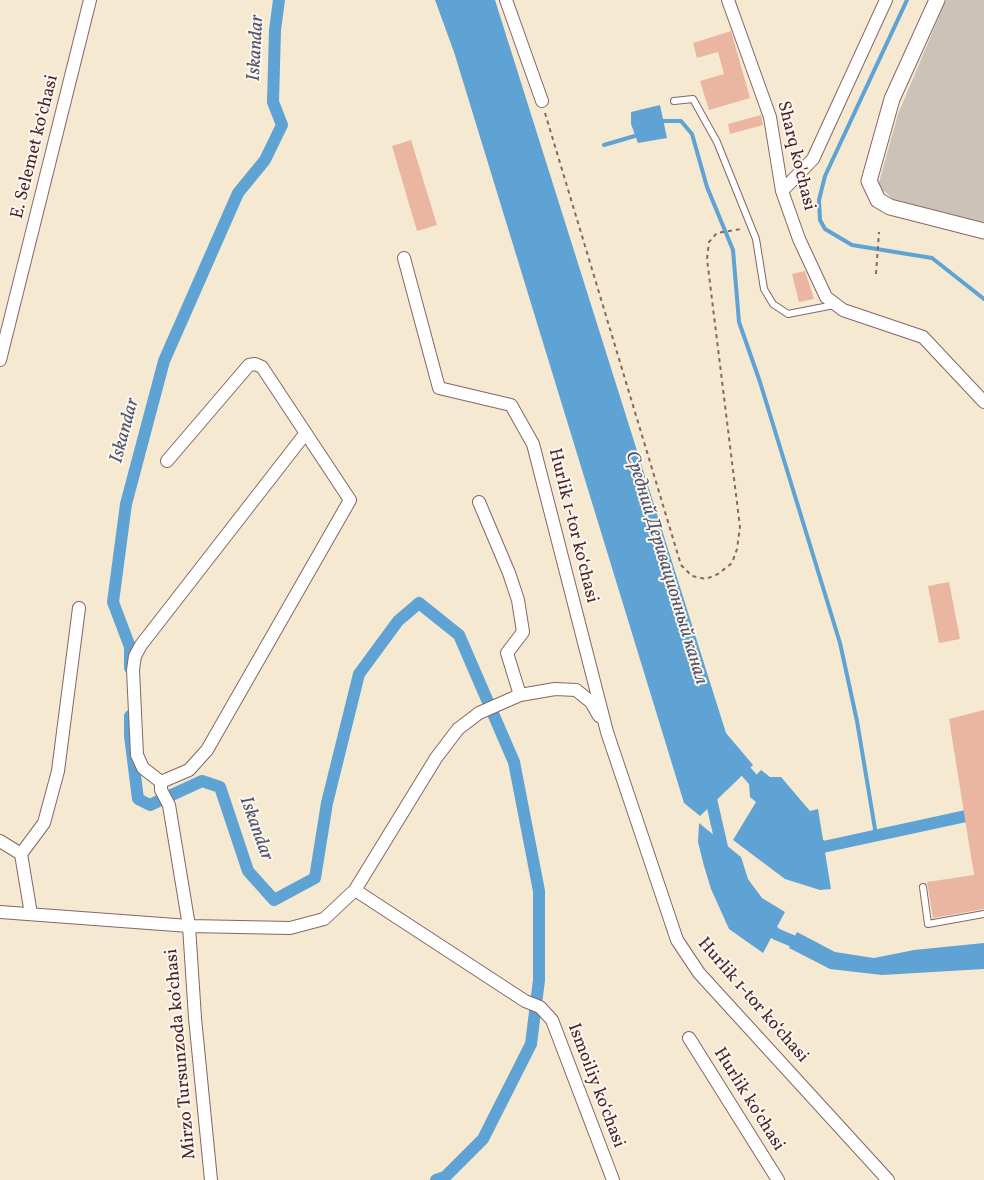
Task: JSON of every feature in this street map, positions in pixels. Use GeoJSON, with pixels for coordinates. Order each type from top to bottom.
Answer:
{"type":"FeatureCollection","features":[{"type":"Feature","properties":{"kind":"street","name":"E. Selemet ko‘chasi"},"geometry":{"type":"LineString","coordinates":[[0,358],[90,0]]}},
{"type":"Feature","properties":{"kind":"street"},"geometry":{"type":"LineString","coordinates":[[506,0],[542,101]]}},
{"type":"Feature","properties":{"kind":"street","name":"Sharq ko'chasi"},"geometry":{"type":"LineString","coordinates":[[728,0],[770,118],[782,191],[799,239],[826,297],[839,308]]}},
{"type":"Feature","properties":{"kind":"street"},"geometry":{"type":"LineString","coordinates":[[782,191],[813,159],[886,0]]}},
{"type":"Feature","properties":{"kind":"street"},"geometry":{"type":"LineString","coordinates":[[937,0],[892,99],[869,181],[878,200],[890,207],[984,231]]}},
{"type":"Feature","properties":{"kind":"street","name":"Hurlik 1-tor ko‘chasi"},"geometry":{"type":"LineString","coordinates":[[404,258],[438,388],[511,405],[533,444],[607,732],[677,940],[699,973],[888,1180]]}},
{"type":"Feature","properties":{"kind":"street"},"geometry":{"type":"LineString","coordinates":[[839,308],[923,337],[984,402]]}},
{"type":"Feature","properties":{"kind":"street"},"geometry":{"type":"LineString","coordinates":[[168,461],[249,365],[255,364],[262,367],[305,434],[350,498],[349,504],[206,750],[189,770],[161,786],[143,768],[137,755],[133,670],[135,656],[141,644],[305,434]]}},
{"type":"Feature","properties":{"kind":"street"},"geometry":{"type":"LineString","coordinates":[[479,502],[509,573],[518,600],[523,632],[509,647],[507,653],[520,695]]}},
{"type":"Feature","properties":{"kind":"street"},"geometry":{"type":"LineString","coordinates":[[31,914],[21,854],[44,823],[58,771],[79,608]]}},
{"type":"Feature","properties":{"kind":"street","name":"Hurlik 1-tor ko‘chasi"},"geometry":{"type":"LineString","coordinates":[[0,912],[189,926],[290,928],[324,919],[355,890],[436,758],[458,730],[479,712],[501,701],[520,695],[555,689],[576,690],[591,702],[607,732]]}},
{"type":"Feature","properties":{"kind":"street","name":"Mirzo Tursunzoda ko‘chasi"},"geometry":{"type":"LineString","coordinates":[[161,786],[169,805],[189,926],[195,1018],[211,1180]]}},
{"type":"Feature","properties":{"kind":"street"},"geometry":{"type":"LineString","coordinates":[[0,842],[21,854]]}},
{"type":"Feature","properties":{"kind":"street","name":"Ismoiliy ko‘chasi"},"geometry":{"type":"LineString","coordinates":[[355,890],[525,1001],[540,1007],[552,1020],[613,1180]]}},
{"type":"Feature","properties":{"kind":"street","name":"Hurlik ko‘chasi"},"geometry":{"type":"LineString","coordinates":[[689,1038],[778,1180]]}},
{"type":"Feature","properties":{"kind":"lane"},"geometry":{"type":"LineString","coordinates":[[674,101],[693,99],[717,142],[756,239],[764,289],[773,304],[788,314],[839,308]]}},
{"type":"Feature","properties":{"kind":"lane"},"geometry":{"type":"LineString","coordinates":[[923,887],[928,924],[984,914]]}},
{"type":"Feature","properties":{"kind":"path"},"geometry":{"type":"LineString","coordinates":[[542,101],[681,564],[692,576],[706,579],[718,574],[732,563],[737,549],[740,528],[707,259],[709,242],[718,233],[738,229]]}},
{"type":"Feature","properties":{"kind":"path"},"geometry":{"type":"LineString","coordinates":[[876,274],[879,232]]}},
{"type":"Feature","properties":{"kind":"shaded area"},"geometry":{"type":"Polygon","coordinates":[[[946,0],[984,0],[984,223],[893,199],[878,186],[898,114],[946,0]]]}},
{"type":"Feature","properties":{"kind":"water","name":"Средний Деривационный канал"},"geometry":{"type":"Polygon","coordinates":[[[435,0],[495,0],[726,733],[753,765],[700,816],[684,803],[454,52],[435,0]]]}},
{"type":"Feature","properties":{"kind":"water"},"geometry":{"type":"Polygon","coordinates":[[[660,105],[667,138],[638,143],[631,124],[631,112],[660,105]]]}},
{"type":"Feature","properties":{"kind":"water"},"geometry":{"type":"Polygon","coordinates":[[[761,770],[770,777],[781,777],[810,811],[818,809],[831,889],[820,890],[785,879],[733,840],[756,802],[750,797],[749,783],[761,770]]]}},
{"type":"Feature","properties":{"kind":"water"},"geometry":{"type":"Polygon","coordinates":[[[699,823],[741,857],[748,879],[762,898],[785,912],[763,953],[729,929],[711,889],[704,866],[698,842],[699,823]]]}},
{"type":"Feature","properties":{"kind":"water"},"geometry":{"type":"Polygon","coordinates":[[[797,932],[835,952],[874,958],[914,950],[984,943],[984,969],[882,975],[830,969],[789,948],[797,932]]]}},
{"type":"Feature","properties":{"kind":"building"},"geometry":{"type":"Polygon","coordinates":[[[731,31],[750,98],[709,110],[700,81],[724,74],[718,52],[697,58],[693,43],[731,31]]]}},
{"type":"Feature","properties":{"kind":"building"},"geometry":{"type":"Polygon","coordinates":[[[761,115],[763,125],[730,134],[728,124],[761,115]]]}},
{"type":"Feature","properties":{"kind":"building"},"geometry":{"type":"Polygon","coordinates":[[[411,140],[437,225],[417,231],[392,146],[411,140]]]}},
{"type":"Feature","properties":{"kind":"building"},"geometry":{"type":"Polygon","coordinates":[[[805,271],[814,299],[799,302],[792,274],[805,271]]]}},
{"type":"Feature","properties":{"kind":"building"},"geometry":{"type":"Polygon","coordinates":[[[949,582],[960,639],[939,643],[928,586],[949,582]]]}},
{"type":"Feature","properties":{"kind":"building"},"geometry":{"type":"Polygon","coordinates":[[[984,710],[984,909],[933,918],[927,882],[974,875],[949,719],[984,710]]]}},
{"type":"Feature","properties":{"kind":"waterway","name":"Iskandar"},"geometry":{"type":"LineString","coordinates":[[130,668],[130,647],[113,602],[126,504],[164,361],[238,193],[265,160],[282,125],[273,102],[275,30],[279,0]]}},
{"type":"Feature","properties":{"kind":"waterway"},"geometry":{"type":"LineString","coordinates":[[907,0],[825,176],[819,200],[820,220],[825,229],[852,245],[932,258],[984,299]]}},
{"type":"Feature","properties":{"kind":"waterway"},"geometry":{"type":"LineString","coordinates":[[659,123],[663,121],[681,121],[692,134],[707,187],[733,250],[739,322],[760,382],[840,643],[857,721],[876,835]]}},
{"type":"Feature","properties":{"kind":"waterway"},"geometry":{"type":"LineString","coordinates":[[604,145],[638,135]]}},
{"type":"Feature","properties":{"kind":"waterway","name":"Iskandar"},"geometry":{"type":"LineString","coordinates":[[130,716],[130,736],[138,799],[150,805],[202,781],[220,787],[248,871],[274,900],[315,878],[327,803],[359,674],[398,621],[419,603],[459,635],[514,762],[539,891],[539,980],[531,1044],[483,1139],[445,1177],[436,1180]]}},
{"type":"Feature","properties":{"kind":"waterway"},"geometry":{"type":"LineString","coordinates":[[735,759],[763,791]]}},
{"type":"Feature","properties":{"kind":"waterway","name":"Средний Деривационный канал"},"geometry":{"type":"LineString","coordinates":[[709,790],[724,856]]}},
{"type":"Feature","properties":{"kind":"waterway"},"geometry":{"type":"LineString","coordinates":[[811,838],[823,847],[984,812]]}},
{"type":"Feature","properties":{"kind":"waterway","name":"Средний Деривационный канал"},"geometry":{"type":"LineString","coordinates":[[763,921],[776,934],[807,947]]}}]}
